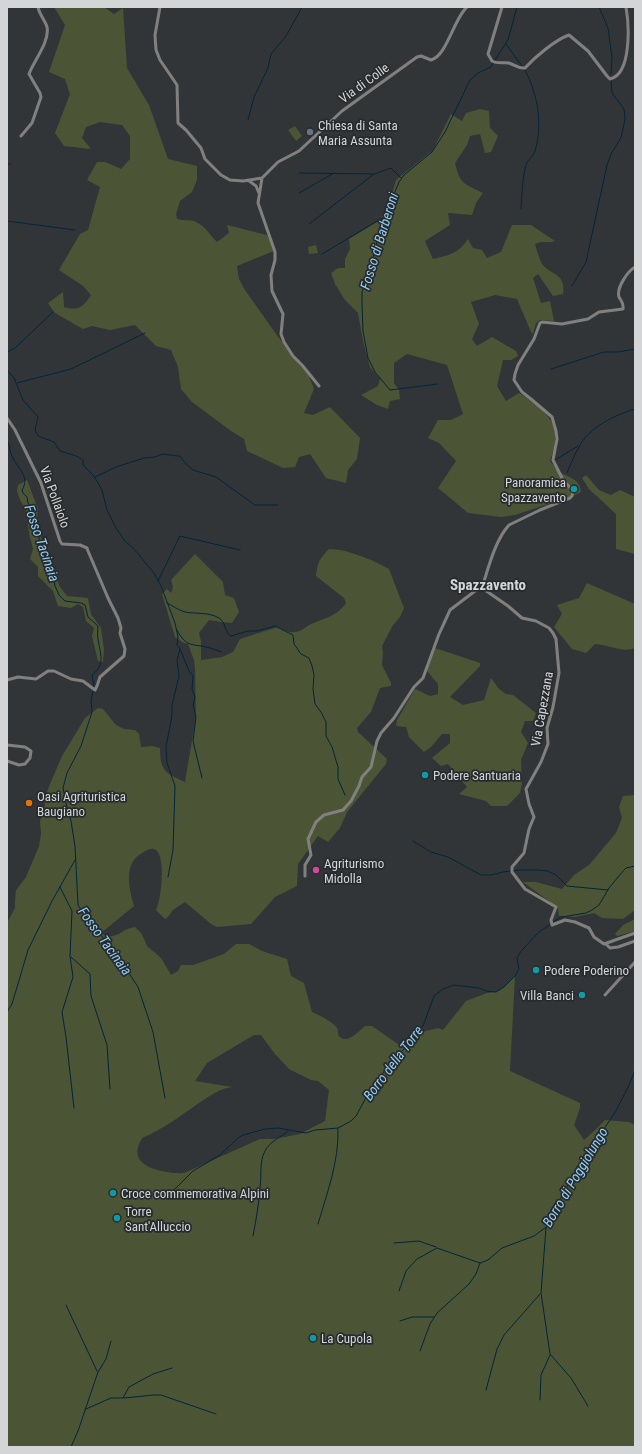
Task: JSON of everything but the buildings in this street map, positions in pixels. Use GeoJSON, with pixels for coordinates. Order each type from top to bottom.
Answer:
{"type":"FeatureCollection","features":[{"type":"Feature","properties":{"kind":"street"},"geometry":{"type":"LineString","coordinates":[[21,136],[32,123],[41,97],[29,74],[40,52],[47,33],[46,25],[38,7]]}},
{"type":"Feature","properties":{"kind":"street"},"geometry":{"type":"LineString","coordinates":[[160,7],[155,34],[156,50],[160,60],[177,85],[178,123],[201,148],[205,159],[221,175],[230,180],[262,178],[258,203],[275,252],[275,260],[271,275],[272,290],[283,314],[281,334],[293,356],[319,386]]}},
{"type":"Feature","properties":{"kind":"street","name":"Via di Colle"},"geometry":{"type":"LineString","coordinates":[[262,178],[280,160],[299,151],[342,111],[417,57],[421,56],[431,60],[435,59],[446,44],[460,12],[467,7]]}},
{"type":"Feature","properties":{"kind":"street"},"geometry":{"type":"LineString","coordinates":[[502,7],[488,54],[493,62],[507,63],[522,69],[525,68],[530,62],[561,38],[569,35],[588,51],[610,79],[614,78],[625,64],[627,55],[628,16],[626,7]]}},
{"type":"Feature","properties":{"kind":"street"},"geometry":{"type":"LineString","coordinates":[[248,180],[256,186],[260,194]]}},
{"type":"Feature","properties":{"kind":"street"},"geometry":{"type":"LineString","coordinates":[[305,876],[306,865],[311,855],[308,839],[316,822],[324,815],[343,810],[351,801],[360,786],[362,777],[371,767],[381,733],[394,718],[414,687],[423,678],[439,634],[450,610],[480,588],[505,529],[509,525],[528,515],[570,498],[573,494],[573,491],[561,476],[553,460],[557,439],[552,417],[518,388],[514,380],[514,374],[518,365],[534,339],[540,323],[562,324],[588,319],[599,312],[623,308],[624,305],[618,296],[618,290],[630,270],[635,267]]}},
{"type":"Feature","properties":{"kind":"street","name":"Via Pollaiolo"},"geometry":{"type":"LineString","coordinates":[[7,418],[15,430],[41,483],[60,541],[62,544],[84,546],[88,551],[118,618],[121,628],[120,633],[125,649],[124,656],[100,676],[97,686],[94,689],[83,681],[54,671],[48,671],[36,678],[18,677],[7,680]]}},
{"type":"Feature","properties":{"kind":"street","name":"Via Capezzana"},"geometry":{"type":"LineString","coordinates":[[480,588],[508,606],[522,618],[536,621],[549,628],[556,639],[559,674],[553,707],[547,728],[548,744],[541,762],[526,789],[529,804],[534,817],[529,829],[524,853],[512,867],[512,870],[525,889],[556,907],[551,920],[552,925],[565,920],[575,922],[589,928],[594,937],[606,944]]}},
{"type":"Feature","properties":{"kind":"street"},"geometry":{"type":"LineString","coordinates":[[7,745],[25,747],[31,751],[30,758],[25,764],[19,765],[7,761]]}},
{"type":"Feature","properties":{"kind":"street"},"geometry":{"type":"LineString","coordinates":[[635,933],[606,944],[610,948],[614,948],[635,941]]}},
{"type":"Feature","properties":{"kind":"street"},"geometry":{"type":"LineString","coordinates":[[606,994],[635,962]]}},
{"type":"Feature","properties":{"kind":"green space"},"geometry":{"type":"Polygon","coordinates":[[[54,7],[104,7],[114,14],[123,8],[127,68],[149,105],[168,159],[197,166],[197,180],[192,192],[180,201],[176,214],[177,219],[196,222],[205,228],[217,242],[229,233],[227,225],[267,235],[274,251],[237,266],[239,279],[245,290],[279,338],[309,376],[314,389],[304,413],[313,415],[330,407],[360,438],[357,459],[348,470],[346,483],[326,478],[310,454],[299,457],[295,467],[283,468],[247,451],[244,439],[192,402],[181,389],[178,367],[171,350],[156,346],[135,325],[110,330],[92,326],[83,329],[55,313],[48,303],[63,292],[64,307],[77,308],[83,305],[91,295],[83,286],[59,270],[80,234],[88,230],[100,187],[87,180],[97,162],[105,162],[121,169],[130,159],[130,136],[122,125],[100,122],[86,127],[82,138],[91,149],[64,146],[55,133],[70,94],[65,79],[49,72],[65,25],[54,7]]]}},
{"type":"Feature","properties":{"kind":"green space"},"geometry":{"type":"Polygon","coordinates":[[[480,109],[489,111],[490,128],[498,136],[491,152],[485,153],[480,134],[470,136],[467,145],[455,163],[461,180],[472,188],[483,193],[476,203],[472,215],[448,213],[450,225],[425,241],[433,259],[457,251],[468,239],[473,248],[482,250],[487,258],[501,252],[512,225],[531,225],[555,241],[535,244],[539,258],[543,265],[560,278],[563,287],[563,294],[553,296],[538,274],[533,278],[541,303],[550,301],[554,321],[540,320],[536,323],[533,334],[517,299],[495,295],[471,302],[479,324],[472,339],[477,346],[492,337],[516,351],[518,356],[511,360],[503,360],[497,386],[506,401],[519,393],[536,404],[546,414],[555,432],[555,443],[550,461],[560,472],[578,483],[581,492],[515,515],[501,517],[468,513],[438,488],[456,461],[439,443],[428,438],[438,420],[451,420],[463,414],[447,365],[407,354],[394,363],[394,383],[399,390],[400,399],[390,401],[388,409],[377,405],[361,395],[378,386],[380,379],[370,367],[358,313],[345,300],[335,284],[331,273],[338,268],[345,268],[345,259],[350,249],[349,239],[380,220],[389,204],[396,180],[433,150],[451,114],[462,121],[466,113],[480,109]]]}},
{"type":"Feature","properties":{"kind":"green space"},"geometry":{"type":"Polygon","coordinates":[[[295,126],[302,136],[296,141],[288,130],[295,126]]]}},
{"type":"Feature","properties":{"kind":"green space"},"geometry":{"type":"Polygon","coordinates":[[[316,245],[318,253],[309,254],[308,247],[316,245]]]}},
{"type":"Feature","properties":{"kind":"green space"},"geometry":{"type":"Polygon","coordinates":[[[586,475],[599,490],[611,495],[620,490],[635,497],[635,554],[616,549],[616,514],[589,489],[582,478],[586,475]]]}},
{"type":"Feature","properties":{"kind":"green space"},"geometry":{"type":"Polygon","coordinates":[[[27,480],[38,509],[37,518],[39,532],[60,587],[67,596],[88,598],[91,614],[101,628],[104,650],[103,662],[98,661],[92,636],[94,628],[86,621],[83,607],[78,604],[71,608],[58,606],[53,591],[38,576],[38,567],[30,559],[33,549],[26,510],[17,491],[18,485],[27,480]]]}},
{"type":"Feature","properties":{"kind":"green space"},"geometry":{"type":"Polygon","coordinates":[[[329,549],[352,553],[389,569],[404,608],[382,646],[382,665],[391,686],[380,688],[371,712],[357,728],[358,732],[387,759],[386,764],[347,812],[340,828],[328,842],[318,836],[298,864],[297,886],[275,897],[251,924],[217,927],[211,924],[185,902],[173,910],[165,919],[156,910],[160,897],[162,867],[158,852],[154,849],[150,849],[136,857],[130,870],[129,884],[134,906],[101,933],[114,936],[135,927],[142,934],[147,946],[161,958],[171,975],[178,971],[181,965],[193,965],[224,954],[236,944],[249,944],[262,951],[287,959],[291,976],[304,983],[312,1012],[332,1023],[338,1029],[340,1037],[343,1039],[350,1038],[357,1034],[365,1026],[372,1026],[402,1047],[418,1033],[438,1028],[443,1030],[466,1001],[487,993],[496,992],[504,987],[515,976],[510,1071],[580,1103],[580,1108],[574,1125],[584,1140],[605,1120],[629,1122],[635,1125],[635,1447],[7,1447],[7,923],[15,908],[16,890],[26,877],[39,846],[41,834],[40,821],[47,792],[62,756],[85,718],[98,708],[103,709],[116,725],[124,729],[135,730],[139,734],[141,747],[152,746],[160,748],[161,762],[165,770],[185,782],[196,717],[194,660],[188,644],[175,637],[162,594],[167,589],[171,593],[173,587],[171,580],[195,554],[223,582],[225,595],[234,598],[239,612],[232,623],[209,620],[199,633],[201,641],[201,660],[222,657],[233,652],[240,639],[278,627],[288,632],[299,631],[339,611],[346,603],[344,598],[316,576],[318,564],[329,549]],[[254,1035],[207,1063],[195,1081],[232,1087],[222,1089],[214,1093],[164,1127],[142,1138],[137,1152],[141,1161],[145,1165],[165,1172],[184,1173],[260,1139],[274,1139],[300,1134],[325,1121],[329,1090],[318,1081],[311,1080],[289,1069],[275,1054],[261,1035],[254,1035]]]}},
{"type":"Feature","properties":{"kind":"green space"},"geometry":{"type":"Polygon","coordinates":[[[587,583],[635,604],[635,648],[625,650],[595,644],[586,653],[572,649],[554,627],[562,614],[557,605],[579,598],[587,583]]]}},
{"type":"Feature","properties":{"kind":"green space"},"geometry":{"type":"Polygon","coordinates":[[[435,648],[480,663],[480,666],[450,697],[463,705],[484,700],[491,678],[499,689],[506,694],[513,695],[536,713],[533,721],[525,721],[521,732],[528,743],[521,760],[522,783],[520,793],[507,806],[491,806],[486,801],[459,794],[467,787],[448,764],[441,766],[432,758],[450,743],[450,734],[442,734],[431,747],[424,752],[409,737],[406,727],[396,726],[397,720],[415,689],[430,696],[438,694],[438,684],[427,671],[435,648]]]}},
{"type":"Feature","properties":{"kind":"green space"},"geometry":{"type":"Polygon","coordinates":[[[635,795],[635,910],[623,919],[602,918],[594,913],[575,917],[559,916],[558,908],[523,882],[536,882],[562,889],[574,875],[589,865],[616,833],[622,818],[619,807],[623,796],[635,795]]]}},
{"type":"Feature","properties":{"kind":"green space"},"geometry":{"type":"Polygon","coordinates":[[[635,919],[635,931],[617,936],[615,934],[623,925],[635,919]]]}},
{"type":"Feature","properties":{"kind":"waterway"},"geometry":{"type":"LineString","coordinates":[[248,120],[254,97],[268,68],[271,54],[286,36],[302,7]]}},
{"type":"Feature","properties":{"kind":"waterway","name":"Fosso di Barberoni"},"geometry":{"type":"LineString","coordinates":[[495,60],[508,40],[517,7]]}},
{"type":"Feature","properties":{"kind":"waterway"},"geometry":{"type":"LineString","coordinates":[[599,7],[608,28],[612,57],[611,75]]}},
{"type":"Feature","properties":{"kind":"waterway"},"geometry":{"type":"LineString","coordinates":[[506,44],[522,66]]}},
{"type":"Feature","properties":{"kind":"waterway","name":"Fosso di Barberoni"},"geometry":{"type":"LineString","coordinates":[[438,384],[390,390],[375,372],[368,358],[363,331],[362,292],[370,270],[381,226],[399,182],[404,175],[432,152],[445,132],[470,80],[478,73],[491,67],[493,63]]}},
{"type":"Feature","properties":{"kind":"waterway"},"geometry":{"type":"LineString","coordinates":[[521,209],[525,169],[535,151],[539,130],[536,99],[525,70]]}},
{"type":"Feature","properties":{"kind":"waterway"},"geometry":{"type":"LineString","coordinates":[[572,286],[586,262],[607,165],[611,154],[621,138],[625,119],[624,109],[612,93],[611,80]]}},
{"type":"Feature","properties":{"kind":"waterway"},"geometry":{"type":"LineString","coordinates":[[309,224],[374,174],[391,168],[401,178]]}},
{"type":"Feature","properties":{"kind":"waterway"},"geometry":{"type":"LineString","coordinates":[[299,173],[373,174]]}},
{"type":"Feature","properties":{"kind":"waterway"},"geometry":{"type":"LineString","coordinates":[[299,193],[334,173]]}},
{"type":"Feature","properties":{"kind":"waterway"},"geometry":{"type":"LineString","coordinates":[[322,254],[384,217]]}},
{"type":"Feature","properties":{"kind":"waterway"},"geometry":{"type":"LineString","coordinates":[[7,221],[75,230]]}},
{"type":"Feature","properties":{"kind":"waterway"},"geometry":{"type":"LineString","coordinates":[[7,352],[15,348],[53,312]]}},
{"type":"Feature","properties":{"kind":"waterway"},"geometry":{"type":"LineString","coordinates":[[17,383],[71,369],[145,333]]}},
{"type":"Feature","properties":{"kind":"waterway"},"geometry":{"type":"LineString","coordinates":[[551,369],[604,352],[618,352],[635,349]]}},
{"type":"Feature","properties":{"kind":"waterway"},"geometry":{"type":"LineString","coordinates":[[7,370],[14,378],[23,400],[38,417],[35,430],[38,436],[54,442],[60,451],[74,455],[83,460],[83,465],[93,475],[102,490],[107,510],[116,528],[124,540],[134,549],[154,573],[161,586],[175,623],[178,637],[177,645],[180,649],[177,660],[179,676],[172,705],[172,715],[166,747],[167,763],[175,786],[173,850],[168,877]]}},
{"type":"Feature","properties":{"kind":"waterway"},"geometry":{"type":"LineString","coordinates":[[567,473],[577,450],[589,433],[611,418],[635,409]]}},
{"type":"Feature","properties":{"kind":"waterway","name":"Fosso Tacinaia"},"geometry":{"type":"LineString","coordinates":[[7,441],[11,454],[24,476],[25,480],[22,490],[27,497],[28,503],[34,514],[34,525],[39,537],[40,547],[52,570],[55,586],[59,595],[65,601],[85,605],[88,617],[98,626],[101,663],[92,675],[94,687],[91,700],[92,712],[81,746],[67,773],[63,788],[75,846],[78,905],[94,930],[106,940],[138,987],[153,1032],[165,1098]]}},
{"type":"Feature","properties":{"kind":"waterway"},"geometry":{"type":"LineString","coordinates":[[555,460],[578,446]]}},
{"type":"Feature","properties":{"kind":"waterway"},"geometry":{"type":"LineString","coordinates":[[95,477],[116,467],[144,458],[155,457],[163,454],[180,456],[193,470],[216,477],[255,505],[278,505]]}},
{"type":"Feature","properties":{"kind":"waterway"},"geometry":{"type":"LineString","coordinates":[[158,581],[180,536],[240,550]]}},
{"type":"Feature","properties":{"kind":"waterway"},"geometry":{"type":"LineString","coordinates":[[167,603],[185,612],[207,614],[219,618],[231,636],[275,626],[293,635],[294,644],[301,654],[309,658],[312,666],[314,675],[313,689],[315,704],[326,722],[326,736],[332,747],[338,767],[338,779],[345,795]]}},
{"type":"Feature","properties":{"kind":"waterway"},"geometry":{"type":"LineString","coordinates":[[177,630],[187,643],[222,652]]}},
{"type":"Feature","properties":{"kind":"waterway"},"geometry":{"type":"LineString","coordinates":[[180,649],[189,671],[193,676],[192,689],[195,697],[193,705],[196,717],[193,741],[202,778]]}},
{"type":"Feature","properties":{"kind":"waterway"},"geometry":{"type":"LineString","coordinates":[[413,841],[431,852],[448,857],[481,875],[491,875],[519,870],[548,871],[556,875],[567,886],[608,890]]}},
{"type":"Feature","properties":{"kind":"waterway"},"geometry":{"type":"LineString","coordinates":[[7,1012],[12,1004],[28,950],[52,901],[75,860]]}},
{"type":"Feature","properties":{"kind":"waterway","name":"Borro della Torre"},"geometry":{"type":"LineString","coordinates":[[553,922],[562,917],[586,913],[592,910],[599,905],[609,888],[623,871],[626,868],[635,866]]}},
{"type":"Feature","properties":{"kind":"waterway"},"geometry":{"type":"LineString","coordinates":[[60,887],[72,911],[70,956],[73,977],[62,1012],[74,1108]]}},
{"type":"Feature","properties":{"kind":"waterway","name":"Borro della Torre"},"geometry":{"type":"LineString","coordinates":[[174,1190],[193,1171],[220,1155],[243,1135],[265,1129],[278,1128],[306,1133],[315,1130],[338,1128],[351,1121],[356,1116],[369,1092],[391,1062],[407,1046],[423,1026],[434,996],[443,989],[453,985],[479,988],[486,991],[496,992],[504,987],[515,976],[519,969],[517,958],[521,951],[539,932],[551,924]]}},
{"type":"Feature","properties":{"kind":"waterway"},"geometry":{"type":"LineString","coordinates":[[71,957],[90,974],[91,996],[107,1045],[110,1089]]}},
{"type":"Feature","properties":{"kind":"waterway","name":"Borro di Poggiolungo"},"geometry":{"type":"LineString","coordinates":[[420,1351],[430,1324],[437,1313],[469,1284],[476,1274],[480,1263],[488,1260],[502,1248],[534,1236],[549,1225],[555,1216],[561,1198],[573,1175],[616,1111],[635,1070]]}},
{"type":"Feature","properties":{"kind":"waterway"},"geometry":{"type":"LineString","coordinates":[[318,1224],[329,1189],[337,1153],[338,1129]]}},
{"type":"Feature","properties":{"kind":"waterway"},"geometry":{"type":"LineString","coordinates":[[253,1236],[261,1182],[261,1164],[263,1155],[269,1145],[288,1131]]}},
{"type":"Feature","properties":{"kind":"waterway"},"geometry":{"type":"LineString","coordinates":[[546,1228],[541,1293],[550,1354],[571,1378],[588,1406]]}},
{"type":"Feature","properties":{"kind":"waterway"},"geometry":{"type":"LineString","coordinates":[[394,1243],[419,1241],[436,1247]]}},
{"type":"Feature","properties":{"kind":"waterway"},"geometry":{"type":"LineString","coordinates":[[399,1291],[406,1271],[417,1259],[437,1248],[480,1263]]}},
{"type":"Feature","properties":{"kind":"waterway"},"geometry":{"type":"LineString","coordinates":[[486,1390],[497,1349],[504,1335],[540,1294]]}},
{"type":"Feature","properties":{"kind":"waterway"},"geometry":{"type":"LineString","coordinates":[[66,1305],[97,1371]]}},
{"type":"Feature","properties":{"kind":"waterway"},"geometry":{"type":"LineString","coordinates":[[400,1321],[412,1317],[434,1317]]}},
{"type":"Feature","properties":{"kind":"waterway"},"geometry":{"type":"LineString","coordinates":[[71,1447],[98,1372],[106,1359],[111,1341]]}},
{"type":"Feature","properties":{"kind":"waterway"},"geometry":{"type":"LineString","coordinates":[[540,1400],[541,1375],[550,1355]]}},
{"type":"Feature","properties":{"kind":"waterway"},"geometry":{"type":"LineString","coordinates":[[86,1409],[111,1398],[123,1398],[129,1387],[153,1374],[172,1368]]}},
{"type":"Feature","properties":{"kind":"waterway"},"geometry":{"type":"LineString","coordinates":[[124,1398],[161,1395],[216,1414]]}},
{"type":"Feature","properties":{"kind":"place","name":"Chiesa di Santa Maria Assunta"},"geometry":{"type":"Point","coordinates":[310,132]}},
{"type":"Feature","properties":{"kind":"place","name":"Panoramica Spazzavento"},"geometry":{"type":"Point","coordinates":[574,489]}},
{"type":"Feature","properties":{"kind":"place","name":"Podere Santuaria"},"geometry":{"type":"Point","coordinates":[425,775]}},
{"type":"Feature","properties":{"kind":"place","name":"Oasi Agrituristica Baugiano"},"geometry":{"type":"Point","coordinates":[29,803]}},
{"type":"Feature","properties":{"kind":"place","name":"Agriturismo Midolla"},"geometry":{"type":"Point","coordinates":[316,870]}},
{"type":"Feature","properties":{"kind":"place","name":"Podere Poderino"},"geometry":{"type":"Point","coordinates":[536,970]}},
{"type":"Feature","properties":{"kind":"place","name":"Villa Banci"},"geometry":{"type":"Point","coordinates":[582,995]}},
{"type":"Feature","properties":{"kind":"place","name":"Croce commemorativa Alpini"},"geometry":{"type":"Point","coordinates":[113,1193]}},
{"type":"Feature","properties":{"kind":"place","name":"Torre Sant'Alluccio"},"geometry":{"type":"Point","coordinates":[117,1218]}},
{"type":"Feature","properties":{"kind":"place","name":"La Cupola"},"geometry":{"type":"Point","coordinates":[313,1338]}},
{"type":"Feature","properties":{"kind":"district","name":"Spazzavento"},"geometry":{"type":"Point","coordinates":[488,585]}}]}
